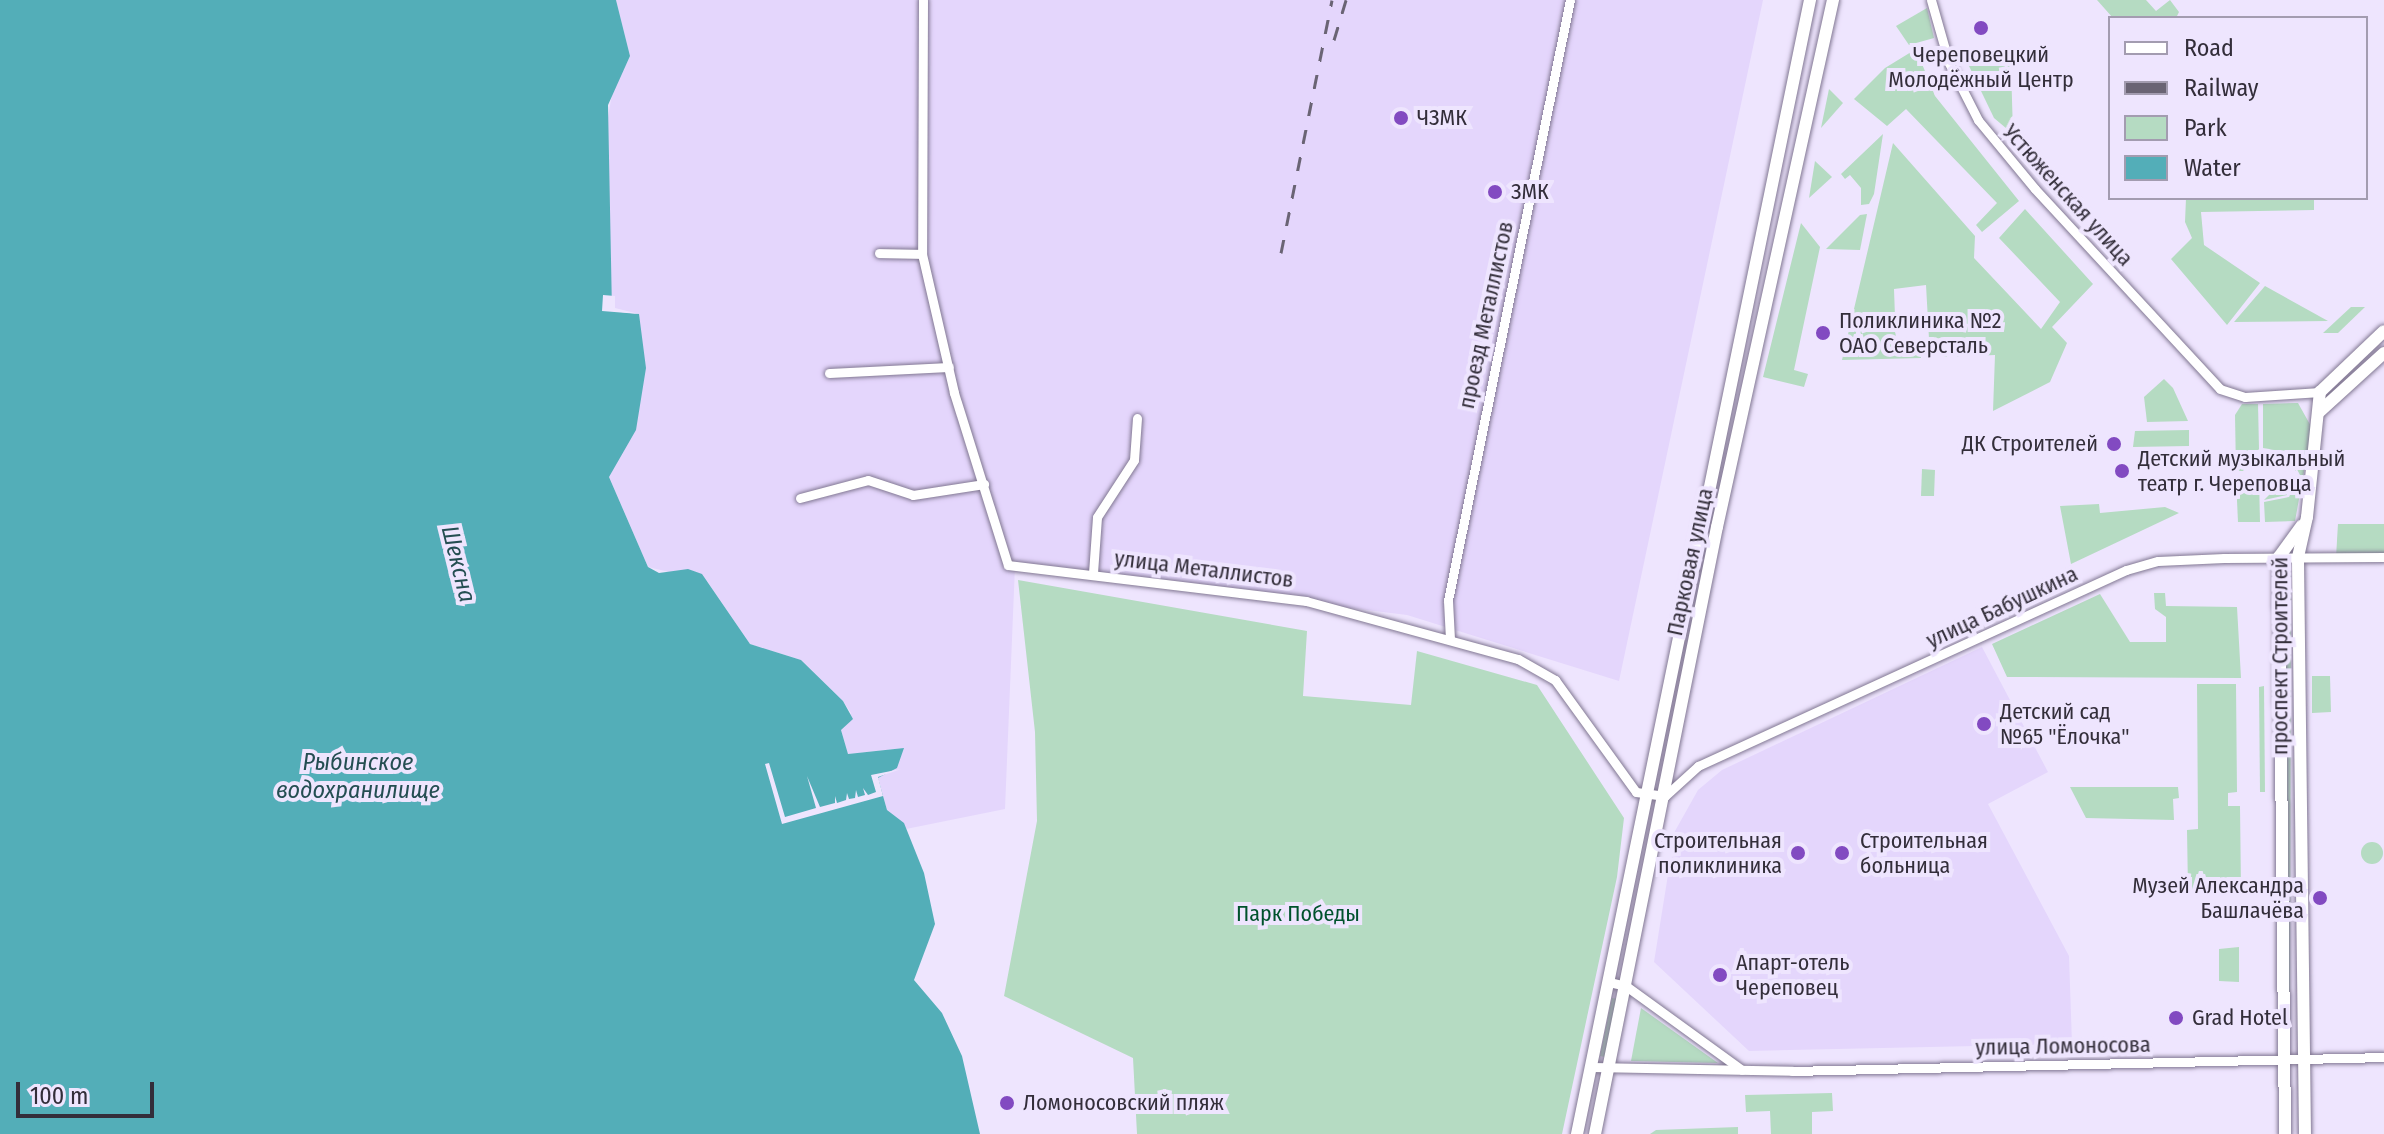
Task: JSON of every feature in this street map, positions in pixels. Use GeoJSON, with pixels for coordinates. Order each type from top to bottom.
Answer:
{"type":"FeatureCollection","features":[{"type":"Feature","properties":{"kind":"main road","name":"Парковая улица"},"geometry":{"type":"LineString","coordinates":[[1577,1134],[1810,0]]}},
{"type":"Feature","properties":{"kind":"main road","name":"Парковая улица"},"geometry":{"type":"LineString","coordinates":[[1595,1134],[1717,527],[1833,0]]}},
{"type":"Feature","properties":{"kind":"main road"},"geometry":{"type":"LineString","coordinates":[[2307,517],[2320,392],[2384,331]]}},
{"type":"Feature","properties":{"kind":"main road"},"geometry":{"type":"LineString","coordinates":[[2318,413],[2384,353]]}},
{"type":"Feature","properties":{"kind":"main road","name":"проспект Строителей"},"geometry":{"type":"LineString","coordinates":[[2285,1134],[2279,557],[2307,517]]}},
{"type":"Feature","properties":{"kind":"main road","name":"проспект Строителей"},"geometry":{"type":"LineString","coordinates":[[2305,1134],[2298,557],[2307,517]]}},
{"type":"Feature","properties":{"kind":"street","name":"улица Металлистов"},"geometry":{"type":"LineString","coordinates":[[923,0],[922,254],[949,367],[1008,565],[1306,601],[1528,663],[1555,680],[1636,792],[1647,794]]}},
{"type":"Feature","properties":{"kind":"street","name":"проезд Металлистов"},"geometry":{"type":"LineString","coordinates":[[1450,639],[1448,600],[1570,0]]}},
{"type":"Feature","properties":{"kind":"street","name":"Устюженская улица"},"geometry":{"type":"LineString","coordinates":[[1931,0],[1949,63],[1978,120],[2035,189],[2220,389],[2245,397],[2320,392]]}},
{"type":"Feature","properties":{"kind":"street"},"geometry":{"type":"LineString","coordinates":[[879,253],[922,254]]}},
{"type":"Feature","properties":{"kind":"street"},"geometry":{"type":"LineString","coordinates":[[829,373],[949,367]]}},
{"type":"Feature","properties":{"kind":"street"},"geometry":{"type":"LineString","coordinates":[[1093,573],[1097,517],[1134,460],[1137,418]]}},
{"type":"Feature","properties":{"kind":"street"},"geometry":{"type":"LineString","coordinates":[[800,498],[868,480],[913,495],[984,484]]}},
{"type":"Feature","properties":{"kind":"street","name":"улица Бабушкина"},"geometry":{"type":"LineString","coordinates":[[1665,796],[1698,766],[2126,570],[2158,561],[2384,557]]}},
{"type":"Feature","properties":{"kind":"street"},"geometry":{"type":"LineString","coordinates":[[1647,794],[1665,796]]}},
{"type":"Feature","properties":{"kind":"street"},"geometry":{"type":"LineString","coordinates":[[1609,982],[1626,986],[1742,1070]]}},
{"type":"Feature","properties":{"kind":"street","name":"улица Ломоносова"},"geometry":{"type":"LineString","coordinates":[[1592,1067],[1608,1070],[1742,1070],[2384,1057]]}},
{"type":"Feature","properties":{"kind":"shaded area"},"geometry":{"type":"Polygon","coordinates":[[[616,0],[1763,0],[1619,681],[1407,615],[1015,566],[1005,809],[906,829],[887,810],[878,777],[904,748],[848,754],[841,730],[851,713],[843,701],[801,660],[750,644],[707,581],[648,567],[609,477],[608,117],[612,94],[630,56],[616,0]]]}},
{"type":"Feature","properties":{"kind":"shaded area","name":"Строительная больница"},"geometry":{"type":"Polygon","coordinates":[[[1982,647],[2048,772],[1988,804],[2069,956],[2072,1044],[1749,1051],[1654,962],[1675,831],[1698,790],[1722,770],[1982,647]]]}},
{"type":"Feature","properties":{"kind":"green space"},"geometry":{"type":"Polygon","coordinates":[[[2097,0],[2146,0],[2156,11],[2170,0],[2179,12],[2177,16],[2111,16],[2097,0]]]}},
{"type":"Feature","properties":{"kind":"green space"},"geometry":{"type":"Polygon","coordinates":[[[1927,8],[1934,38],[1909,45],[1896,26],[1927,8]]]}},
{"type":"Feature","properties":{"kind":"green space"},"geometry":{"type":"Polygon","coordinates":[[[1916,49],[1935,96],[2019,201],[1982,232],[1976,225],[1997,203],[1906,109],[1887,126],[1854,99],[1885,68],[1916,49]]]}},
{"type":"Feature","properties":{"kind":"green space"},"geometry":{"type":"Polygon","coordinates":[[[1969,66],[2011,66],[2013,134],[1994,118],[1969,66]]]}},
{"type":"Feature","properties":{"kind":"green space"},"geometry":{"type":"Polygon","coordinates":[[[1829,89],[1843,103],[1821,128],[1829,89]]]}},
{"type":"Feature","properties":{"kind":"green space"},"geometry":{"type":"Polygon","coordinates":[[[1883,134],[1874,194],[1869,204],[1861,205],[1861,188],[1850,175],[1845,179],[1841,174],[1883,134]]]}},
{"type":"Feature","properties":{"kind":"green space"},"geometry":{"type":"Polygon","coordinates":[[[1893,143],[1975,236],[1974,258],[2041,329],[2060,302],[1999,238],[2025,209],[2093,284],[2052,327],[2067,343],[2050,382],[1993,411],[1995,355],[1944,357],[1943,338],[1929,339],[1926,285],[1894,289],[1896,345],[1919,344],[1921,358],[1842,360],[1893,143]]]}},
{"type":"Feature","properties":{"kind":"green space"},"geometry":{"type":"Polygon","coordinates":[[[1815,161],[1832,177],[1809,198],[1815,161]]]}},
{"type":"Feature","properties":{"kind":"green space"},"geometry":{"type":"Polygon","coordinates":[[[2186,200],[2314,200],[2314,210],[2201,212],[2204,245],[2260,283],[2227,325],[2171,259],[2192,238],[2185,222],[2186,200]]]}},
{"type":"Feature","properties":{"kind":"green space"},"geometry":{"type":"Polygon","coordinates":[[[1867,214],[1860,250],[1826,249],[1860,215],[1867,214]]]}},
{"type":"Feature","properties":{"kind":"green space"},"geometry":{"type":"Polygon","coordinates":[[[1801,223],[1820,247],[1794,370],[1808,374],[1804,387],[1763,377],[1801,223]]]}},
{"type":"Feature","properties":{"kind":"green space"},"geometry":{"type":"Polygon","coordinates":[[[2265,286],[2328,321],[2234,322],[2265,286]]]}},
{"type":"Feature","properties":{"kind":"green space"},"geometry":{"type":"Polygon","coordinates":[[[2351,307],[2365,307],[2338,333],[2323,333],[2351,307]]]}},
{"type":"Feature","properties":{"kind":"green space"},"geometry":{"type":"Polygon","coordinates":[[[2164,379],[2173,388],[2188,421],[2147,422],[2144,397],[2164,379]]]}},
{"type":"Feature","properties":{"kind":"green space"},"geometry":{"type":"Polygon","coordinates":[[[2298,403],[2312,428],[2295,521],[2265,522],[2264,502],[2289,497],[2300,475],[2288,452],[2263,448],[2263,404],[2298,403]]]}},
{"type":"Feature","properties":{"kind":"green space"},"geometry":{"type":"Polygon","coordinates":[[[2242,404],[2258,404],[2259,449],[2243,471],[2236,471],[2235,415],[2242,404]]]}},
{"type":"Feature","properties":{"kind":"green space"},"geometry":{"type":"Polygon","coordinates":[[[2189,430],[2189,446],[2133,447],[2135,431],[2189,430]]]}},
{"type":"Feature","properties":{"kind":"green space"},"geometry":{"type":"Polygon","coordinates":[[[2275,449],[2287,455],[2296,471],[2286,463],[2276,464],[2263,451],[2275,449]]]}},
{"type":"Feature","properties":{"kind":"green space"},"geometry":{"type":"Polygon","coordinates":[[[1922,469],[1935,470],[1934,496],[1921,496],[1922,469]]]}},
{"type":"Feature","properties":{"kind":"green space"},"geometry":{"type":"Polygon","coordinates":[[[2236,479],[2259,479],[2260,522],[2238,522],[2236,479]]]}},
{"type":"Feature","properties":{"kind":"green space"},"geometry":{"type":"Polygon","coordinates":[[[2296,479],[2287,495],[2264,500],[2278,486],[2296,479]]]}},
{"type":"Feature","properties":{"kind":"green space"},"geometry":{"type":"Polygon","coordinates":[[[2099,504],[2100,513],[2165,507],[2179,513],[2071,564],[2060,506],[2099,504]]]}},
{"type":"Feature","properties":{"kind":"green space"},"geometry":{"type":"Polygon","coordinates":[[[2338,524],[2384,524],[2384,557],[2336,557],[2338,524]]]}},
{"type":"Feature","properties":{"kind":"green space"},"geometry":{"type":"Polygon","coordinates":[[[2282,574],[2291,575],[2290,1048],[2282,574]]]}},
{"type":"Feature","properties":{"kind":"green space","name":"Парк Победы"},"geometry":{"type":"Polygon","coordinates":[[[1018,580],[1307,631],[1303,696],[1411,705],[1417,651],[1537,685],[1624,818],[1617,877],[1562,1134],[1137,1134],[1133,1058],[1004,996],[1037,821],[1035,732],[1018,580]]]}},
{"type":"Feature","properties":{"kind":"green space"},"geometry":{"type":"Polygon","coordinates":[[[2154,593],[2165,593],[2166,606],[2237,607],[2241,678],[2007,677],[1992,644],[2100,594],[2130,642],[2166,642],[2166,617],[2155,609],[2154,593]]]}},
{"type":"Feature","properties":{"kind":"green space"},"geometry":{"type":"Polygon","coordinates":[[[2312,676],[2330,676],[2331,712],[2312,713],[2312,676]]]}},
{"type":"Feature","properties":{"kind":"green space"},"geometry":{"type":"Polygon","coordinates":[[[2197,684],[2236,684],[2237,792],[2228,793],[2228,806],[2240,806],[2241,890],[2188,890],[2187,830],[2198,829],[2197,684]]]}},
{"type":"Feature","properties":{"kind":"green space"},"geometry":{"type":"Polygon","coordinates":[[[2264,686],[2265,792],[2260,792],[2259,687],[2264,686]]]}},
{"type":"Feature","properties":{"kind":"green space"},"geometry":{"type":"Polygon","coordinates":[[[2070,787],[2178,787],[2179,798],[2173,799],[2174,820],[2086,818],[2070,787]]]}},
{"type":"Feature","properties":{"kind":"green space"},"geometry":{"type":"Polygon","coordinates":[[[2368,842],[2376,842],[2383,853],[2376,864],[2368,864],[2361,857],[2361,849],[2368,842]]]}},
{"type":"Feature","properties":{"kind":"green space"},"geometry":{"type":"Polygon","coordinates":[[[2239,947],[2239,982],[2219,981],[2219,949],[2239,947]]]}},
{"type":"Feature","properties":{"kind":"green space"},"geometry":{"type":"Polygon","coordinates":[[[1612,998],[1618,999],[1605,1057],[1600,1056],[1612,998]]]}},
{"type":"Feature","properties":{"kind":"green space"},"geometry":{"type":"Polygon","coordinates":[[[1641,1008],[1718,1063],[1631,1061],[1641,1008]]]}},
{"type":"Feature","properties":{"kind":"green space"},"geometry":{"type":"Polygon","coordinates":[[[1832,1093],[1833,1111],[1812,1112],[1812,1134],[1771,1134],[1770,1111],[1746,1112],[1745,1095],[1832,1093]]]}},
{"type":"Feature","properties":{"kind":"green space"},"geometry":{"type":"Polygon","coordinates":[[[1738,1127],[1738,1134],[1650,1134],[1656,1130],[1738,1127]]]}},
{"type":"Feature","properties":{"kind":"water","name":"Рыбинское водохранилище"},"geometry":{"type":"Polygon","coordinates":[[[0,0],[616,0],[630,56],[608,105],[612,311],[639,314],[646,368],[636,430],[609,477],[648,567],[659,573],[688,569],[702,574],[750,644],[801,660],[843,701],[853,719],[841,730],[848,754],[904,748],[897,768],[878,778],[887,810],[904,823],[924,873],[935,924],[914,980],[942,1013],[962,1056],[980,1134],[0,1134],[0,0]]]}},
{"type":"Feature","properties":{"kind":"pier"},"geometry":{"type":"Polygon","coordinates":[[[603,295],[615,296],[615,308],[639,314],[602,311],[603,295]]]}},
{"type":"Feature","properties":{"kind":"pier"},"geometry":{"type":"Polygon","coordinates":[[[769,763],[785,817],[816,808],[807,776],[820,807],[835,803],[835,796],[837,803],[846,800],[847,793],[849,799],[855,798],[856,790],[858,797],[865,795],[863,788],[868,795],[876,792],[871,775],[901,769],[878,777],[883,796],[782,824],[765,764],[769,763]]]}},
{"type":"Feature","properties":{"kind":"railway"},"geometry":{"type":"LineString","coordinates":[[1281,253],[1332,0]]}},
{"type":"Feature","properties":{"kind":"railway"},"geometry":{"type":"LineString","coordinates":[[1334,40],[1346,0]]}},
{"type":"Feature","properties":{"kind":"place","name":"Череповецкий Молодёжный Центр"},"geometry":{"type":"Point","coordinates":[1981,28]}},
{"type":"Feature","properties":{"kind":"place","name":"ЧЗМК"},"geometry":{"type":"Point","coordinates":[1401,118]}},
{"type":"Feature","properties":{"kind":"place","name":"ЗМК"},"geometry":{"type":"Point","coordinates":[1495,192]}},
{"type":"Feature","properties":{"kind":"place","name":"Поликлиника №2 ОАО Северсталь"},"geometry":{"type":"Point","coordinates":[1823,333]}},
{"type":"Feature","properties":{"kind":"place","name":"ДК Строителей"},"geometry":{"type":"Point","coordinates":[2114,444]}},
{"type":"Feature","properties":{"kind":"place","name":"Детский музыкальный театр г. Череповца"},"geometry":{"type":"Point","coordinates":[2122,471]}},
{"type":"Feature","properties":{"kind":"place","name":"Детский сад №65 \"Ёлочка\""},"geometry":{"type":"Point","coordinates":[1984,724]}},
{"type":"Feature","properties":{"kind":"place","name":"Строительная поликлиника"},"geometry":{"type":"Point","coordinates":[1798,853]}},
{"type":"Feature","properties":{"kind":"place","name":"Строительная больница"},"geometry":{"type":"Point","coordinates":[1842,853]}},
{"type":"Feature","properties":{"kind":"place","name":"Музей Александра Башлачёва"},"geometry":{"type":"Point","coordinates":[2320,898]}},
{"type":"Feature","properties":{"kind":"place","name":"Апарт-отель Череповец"},"geometry":{"type":"Point","coordinates":[1720,975]}},
{"type":"Feature","properties":{"kind":"place","name":"Grad Hotel"},"geometry":{"type":"Point","coordinates":[2176,1018]}},
{"type":"Feature","properties":{"kind":"place","name":"Ломоносовский пляж"},"geometry":{"type":"Point","coordinates":[1007,1103]}},
{"type":"Feature","properties":{"kind":"water label","name":"Шексна"},"geometry":{"type":"Point","coordinates":[458,564]}}]}
